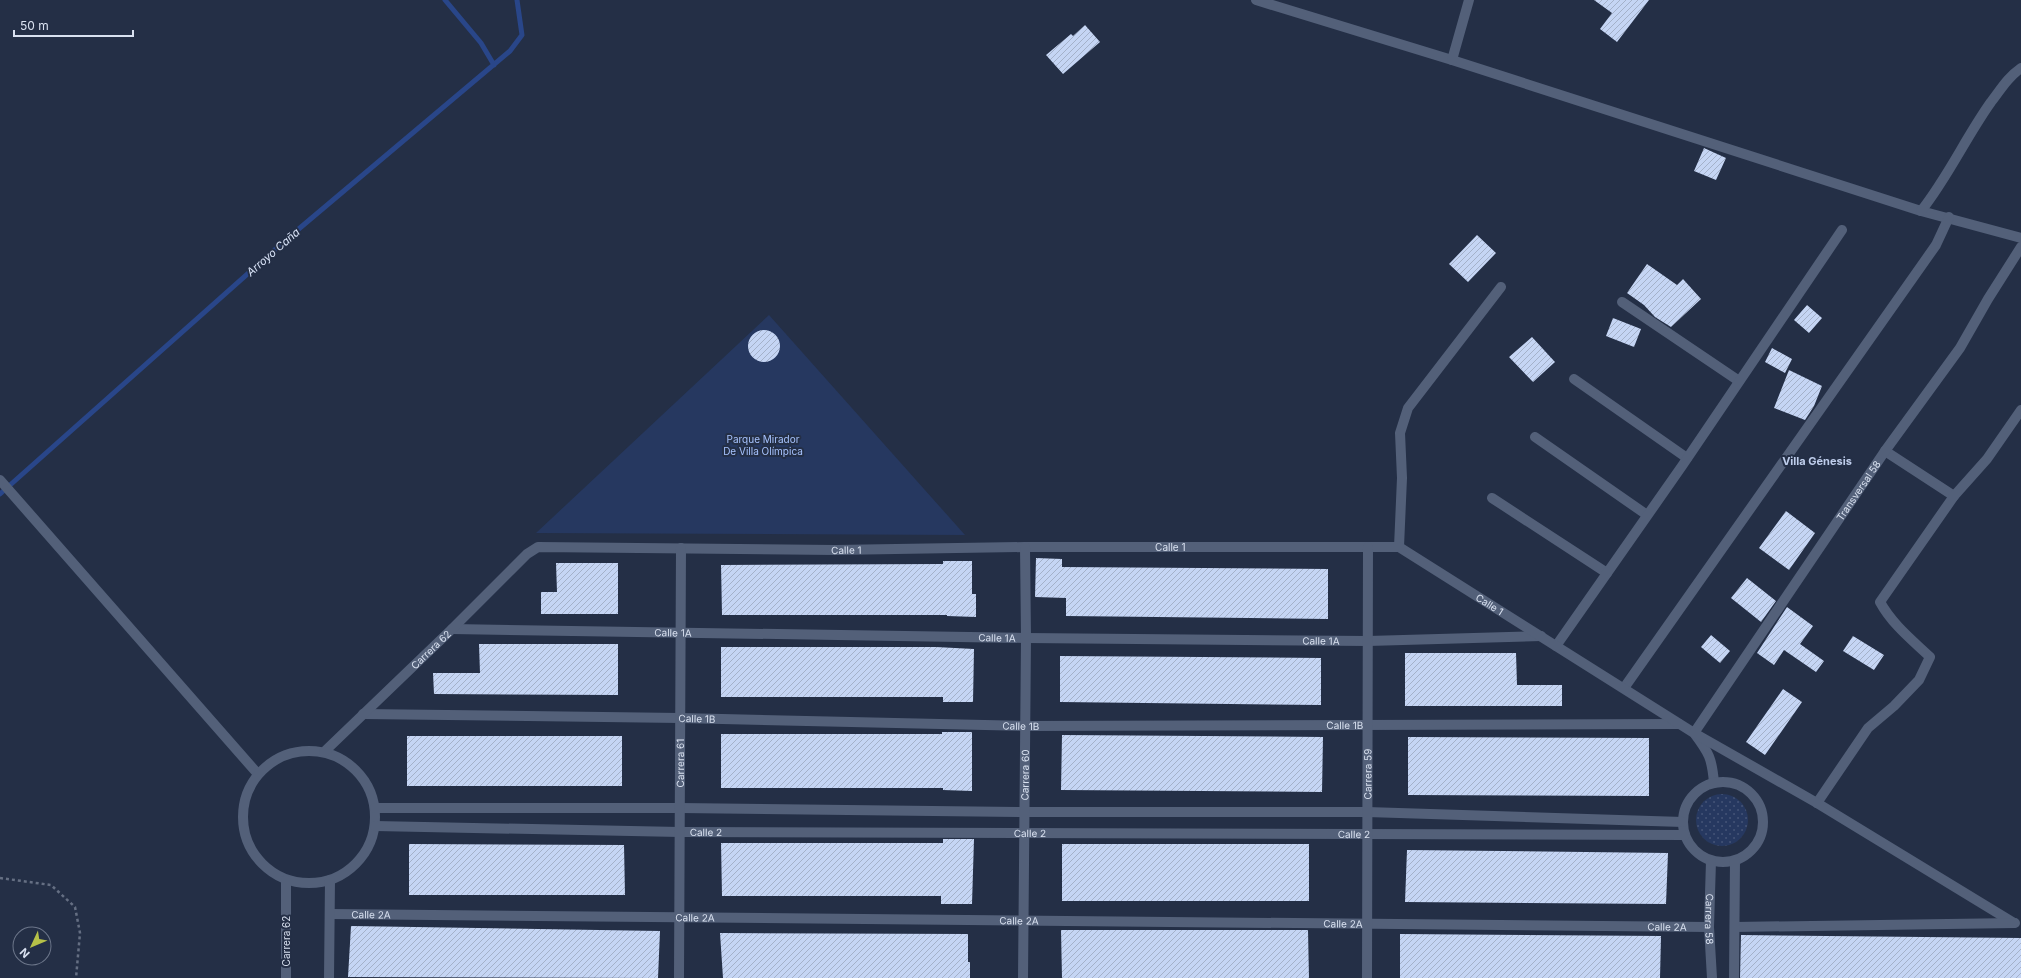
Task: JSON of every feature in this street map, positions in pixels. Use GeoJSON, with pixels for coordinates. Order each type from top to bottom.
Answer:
{"type":"FeatureCollection","features":[{"type":"Feature","properties":{"kind":"street"},"geometry":{"type":"LineString","coordinates":[[1256,0],[1452,60],[1921,211],[1949,217],[2021,238]]}},
{"type":"Feature","properties":{"kind":"street"},"geometry":{"type":"LineString","coordinates":[[1452,60],[1469,0]]}},
{"type":"Feature","properties":{"kind":"street"},"geometry":{"type":"LineString","coordinates":[[1921,211],[1930,199],[1974,126],[2011,75],[2021,68]]}},
{"type":"Feature","properties":{"kind":"street"},"geometry":{"type":"LineString","coordinates":[[1624,688],[1936,245],[1949,217]]}},
{"type":"Feature","properties":{"kind":"street"},"geometry":{"type":"LineString","coordinates":[[1556,646],[1687,458],[1842,230]]}},
{"type":"Feature","properties":{"kind":"street","name":"Transversal 58"},"geometry":{"type":"LineString","coordinates":[[1694,733],[1885,451],[1960,348],[1988,299],[2021,247]]}},
{"type":"Feature","properties":{"kind":"street"},"geometry":{"type":"LineString","coordinates":[[1399,547],[1402,478],[1400,433],[1408,408],[1501,287]]}},
{"type":"Feature","properties":{"kind":"street"},"geometry":{"type":"LineString","coordinates":[[1622,302],[1739,381]]}},
{"type":"Feature","properties":{"kind":"street"},"geometry":{"type":"LineString","coordinates":[[1574,379],[1687,458]]}},
{"type":"Feature","properties":{"kind":"street"},"geometry":{"type":"LineString","coordinates":[[1817,803],[1868,728],[1894,706],[1919,680],[1930,657],[1899,628],[1886,613],[1880,602],[1954,496],[1987,459],[2021,410]]}},
{"type":"Feature","properties":{"kind":"street"},"geometry":{"type":"LineString","coordinates":[[1535,437],[1647,516]]}},
{"type":"Feature","properties":{"kind":"street"},"geometry":{"type":"LineString","coordinates":[[1885,451],[1954,496]]}},
{"type":"Feature","properties":{"kind":"street"},"geometry":{"type":"LineString","coordinates":[[0,480],[257,773]]}},
{"type":"Feature","properties":{"kind":"street"},"geometry":{"type":"LineString","coordinates":[[1492,498],[1607,573]]}},
{"type":"Feature","properties":{"kind":"street","name":"Calle 1"},"geometry":{"type":"LineString","coordinates":[[538,547],[836,550],[1025,547],[1399,547],[1694,733],[1706,750],[1712,762],[1714,783]]}},
{"type":"Feature","properties":{"kind":"street","name":"Carrera 62"},"geometry":{"type":"LineString","coordinates":[[324,752],[452,630],[528,554],[538,547]]}},
{"type":"Feature","properties":{"kind":"street","name":"Carrera 60"},"geometry":{"type":"LineString","coordinates":[[1023,978],[1026,726],[1025,547]]}},
{"type":"Feature","properties":{"kind":"street","name":"Carrera 59"},"geometry":{"type":"LineString","coordinates":[[1367,978],[1368,547]]}},
{"type":"Feature","properties":{"kind":"street","name":"Carrera 61"},"geometry":{"type":"LineString","coordinates":[[679,978],[681,548]]}},
{"type":"Feature","properties":{"kind":"street","name":"Calle 1A"},"geometry":{"type":"LineString","coordinates":[[452,630],[1368,641],[1541,636]]}},
{"type":"Feature","properties":{"kind":"street","name":"Calle 1B"},"geometry":{"type":"LineString","coordinates":[[363,714],[680,718],[1026,726],[1679,724]]}},
{"type":"Feature","properties":{"kind":"street"},"geometry":{"type":"LineString","coordinates":[[1694,733],[1817,803],[2018,923]]}},
{"type":"Feature","properties":{"kind":"street"},"geometry":{"type":"LineString","coordinates":[[301,750],[324,752],[343,759],[358,772],[369,789],[375,808],[375,826],[370,844],[360,860],[346,872],[330,880],[309,883],[286,880],[270,870],[254,854],[245,833],[243,810],[248,789],[257,773],[280,757],[301,750]]}},
{"type":"Feature","properties":{"kind":"street"},"geometry":{"type":"LineString","coordinates":[[1727,782],[1741,786],[1752,794],[1760,806],[1764,819],[1762,833],[1757,845],[1747,855],[1735,861],[1723,863],[1711,861],[1700,855],[1691,846],[1685,835],[1683,822],[1685,808],[1691,797],[1701,788],[1714,783],[1727,782]]}},
{"type":"Feature","properties":{"kind":"street"},"geometry":{"type":"LineString","coordinates":[[375,808],[680,808],[1025,812],[1367,812],[1683,822]]}},
{"type":"Feature","properties":{"kind":"street","name":"Calle 2"},"geometry":{"type":"LineString","coordinates":[[375,826],[680,832],[1685,835]]}},
{"type":"Feature","properties":{"kind":"street","name":"Carrera 58"},"geometry":{"type":"LineString","coordinates":[[1711,861],[1709,927],[1712,978]]}},
{"type":"Feature","properties":{"kind":"street"},"geometry":{"type":"LineString","coordinates":[[1734,978],[1735,861]]}},
{"type":"Feature","properties":{"kind":"street","name":"Carrera 62"},"geometry":{"type":"LineString","coordinates":[[286,880],[286,978]]}},
{"type":"Feature","properties":{"kind":"street"},"geometry":{"type":"LineString","coordinates":[[329,978],[330,880]]}},
{"type":"Feature","properties":{"kind":"street","name":"Calle 2A"},"geometry":{"type":"LineString","coordinates":[[330,914],[1709,927]]}},
{"type":"Feature","properties":{"kind":"street"},"geometry":{"type":"LineString","coordinates":[[1735,927],[2018,923]]}},
{"type":"Feature","properties":{"kind":"path"},"geometry":{"type":"LineString","coordinates":[[0,878],[51,885],[74,907],[80,933],[76,978]]}},
{"type":"Feature","properties":{"kind":"green space","name":"Parque Mirador De Villa Olímpica"},"geometry":{"type":"Polygon","coordinates":[[[769,315],[965,535],[536,533],[769,315]]]}},
{"type":"Feature","properties":{"kind":"green space"},"geometry":{"type":"Polygon","coordinates":[[[1717,794],[1727,794],[1737,798],[1744,805],[1748,815],[1748,825],[1744,835],[1737,842],[1727,846],[1717,846],[1707,842],[1700,835],[1696,825],[1696,815],[1700,805],[1707,798],[1717,794]]]}},
{"type":"Feature","properties":{"kind":"building"},"geometry":{"type":"Polygon","coordinates":[[[1594,0],[1649,0],[1617,42],[1600,29],[1612,13],[1594,0]]]}},
{"type":"Feature","properties":{"kind":"building"},"geometry":{"type":"Polygon","coordinates":[[[1085,25],[1100,42],[1063,74],[1046,55],[1071,34],[1073,36],[1085,25]]]}},
{"type":"Feature","properties":{"kind":"building"},"geometry":{"type":"Polygon","coordinates":[[[1704,148],[1726,158],[1716,180],[1694,171],[1704,148]]]}},
{"type":"Feature","properties":{"kind":"building"},"geometry":{"type":"Polygon","coordinates":[[[1477,235],[1496,253],[1468,282],[1449,264],[1477,235]]]}},
{"type":"Feature","properties":{"kind":"building"},"geometry":{"type":"Polygon","coordinates":[[[1647,264],[1677,285],[1683,279],[1701,299],[1671,327],[1655,317],[1644,305],[1627,293],[1647,264]]]}},
{"type":"Feature","properties":{"kind":"building"},"geometry":{"type":"Polygon","coordinates":[[[1807,305],[1822,318],[1809,333],[1794,320],[1807,305]]]}},
{"type":"Feature","properties":{"kind":"building"},"geometry":{"type":"Polygon","coordinates":[[[1613,318],[1641,329],[1634,347],[1606,336],[1613,318]]]}},
{"type":"Feature","properties":{"kind":"building"},"geometry":{"type":"Polygon","coordinates":[[[764,330],[770,331],[777,337],[780,346],[779,352],[773,359],[764,362],[758,361],[751,355],[748,346],[749,340],[755,333],[764,330]]]}},
{"type":"Feature","properties":{"kind":"building"},"geometry":{"type":"Polygon","coordinates":[[[1532,337],[1555,362],[1533,382],[1509,357],[1532,337]]]}},
{"type":"Feature","properties":{"kind":"building"},"geometry":{"type":"Polygon","coordinates":[[[1772,348],[1792,359],[1785,373],[1765,362],[1772,348]]]}},
{"type":"Feature","properties":{"kind":"building"},"geometry":{"type":"Polygon","coordinates":[[[1789,370],[1822,386],[1814,406],[1805,420],[1774,408],[1789,370]]]}},
{"type":"Feature","properties":{"kind":"building"},"geometry":{"type":"Polygon","coordinates":[[[1786,511],[1815,533],[1789,570],[1759,548],[1786,511]]]}},
{"type":"Feature","properties":{"kind":"building"},"geometry":{"type":"Polygon","coordinates":[[[1036,558],[1062,559],[1062,567],[1328,569],[1328,619],[1066,616],[1066,598],[1035,597],[1036,558]]]}},
{"type":"Feature","properties":{"kind":"building"},"geometry":{"type":"Polygon","coordinates":[[[943,561],[972,561],[972,594],[976,594],[976,617],[947,615],[722,615],[721,565],[943,564],[943,561]]]}},
{"type":"Feature","properties":{"kind":"building"},"geometry":{"type":"Polygon","coordinates":[[[556,563],[618,563],[618,614],[541,614],[541,592],[557,592],[556,563]]]}},
{"type":"Feature","properties":{"kind":"building"},"geometry":{"type":"Polygon","coordinates":[[[1747,578],[1776,601],[1761,622],[1731,598],[1747,578]]]}},
{"type":"Feature","properties":{"kind":"building"},"geometry":{"type":"Polygon","coordinates":[[[1787,607],[1813,626],[1800,644],[1824,661],[1816,672],[1784,650],[1774,665],[1757,653],[1787,607]]]}},
{"type":"Feature","properties":{"kind":"building"},"geometry":{"type":"Polygon","coordinates":[[[1711,635],[1730,651],[1720,663],[1701,647],[1711,635]]]}},
{"type":"Feature","properties":{"kind":"building"},"geometry":{"type":"Polygon","coordinates":[[[1853,636],[1884,655],[1874,670],[1843,651],[1853,636]]]}},
{"type":"Feature","properties":{"kind":"building"},"geometry":{"type":"Polygon","coordinates":[[[479,644],[618,644],[618,695],[434,694],[433,673],[480,673],[479,644]]]}},
{"type":"Feature","properties":{"kind":"building"},"geometry":{"type":"Polygon","coordinates":[[[721,647],[936,647],[974,649],[973,702],[943,702],[943,697],[721,697],[721,647]]]}},
{"type":"Feature","properties":{"kind":"building"},"geometry":{"type":"Polygon","coordinates":[[[1405,653],[1516,653],[1517,685],[1562,685],[1562,706],[1405,706],[1405,653]]]}},
{"type":"Feature","properties":{"kind":"building"},"geometry":{"type":"Polygon","coordinates":[[[1060,656],[1321,658],[1321,705],[1060,702],[1060,656]]]}},
{"type":"Feature","properties":{"kind":"building"},"geometry":{"type":"Polygon","coordinates":[[[1783,689],[1802,702],[1765,755],[1746,742],[1783,689]]]}},
{"type":"Feature","properties":{"kind":"building"},"geometry":{"type":"Polygon","coordinates":[[[942,732],[972,732],[972,791],[943,790],[943,788],[721,788],[721,734],[942,734],[942,732]]]}},
{"type":"Feature","properties":{"kind":"building"},"geometry":{"type":"Polygon","coordinates":[[[1062,735],[1323,737],[1322,792],[1061,790],[1062,735]]]}},
{"type":"Feature","properties":{"kind":"building"},"geometry":{"type":"Polygon","coordinates":[[[407,736],[622,736],[622,786],[407,786],[407,736]]]}},
{"type":"Feature","properties":{"kind":"building"},"geometry":{"type":"Polygon","coordinates":[[[1408,737],[1649,738],[1649,796],[1408,795],[1408,737]]]}},
{"type":"Feature","properties":{"kind":"building"},"geometry":{"type":"Polygon","coordinates":[[[943,839],[974,839],[972,904],[941,904],[941,896],[722,896],[721,843],[943,843],[943,839]]]}},
{"type":"Feature","properties":{"kind":"building"},"geometry":{"type":"Polygon","coordinates":[[[409,844],[624,845],[625,895],[409,895],[409,844]]]}},
{"type":"Feature","properties":{"kind":"building"},"geometry":{"type":"Polygon","coordinates":[[[1062,844],[1309,844],[1309,901],[1062,901],[1062,844]]]}},
{"type":"Feature","properties":{"kind":"building"},"geometry":{"type":"Polygon","coordinates":[[[1407,850],[1668,853],[1666,904],[1405,902],[1407,850]]]}},
{"type":"Feature","properties":{"kind":"building"},"geometry":{"type":"Polygon","coordinates":[[[351,926],[660,931],[658,978],[348,977],[351,926]]]}},
{"type":"Feature","properties":{"kind":"building"},"geometry":{"type":"Polygon","coordinates":[[[1061,930],[1308,930],[1309,978],[1062,978],[1061,930]]]}},
{"type":"Feature","properties":{"kind":"building"},"geometry":{"type":"Polygon","coordinates":[[[720,933],[968,934],[968,962],[970,962],[970,978],[723,978],[720,933]]]}},
{"type":"Feature","properties":{"kind":"building"},"geometry":{"type":"Polygon","coordinates":[[[1400,934],[1661,936],[1660,978],[1400,978],[1400,934]]]}},
{"type":"Feature","properties":{"kind":"building"},"geometry":{"type":"Polygon","coordinates":[[[1741,935],[2021,938],[2021,978],[1740,978],[1741,935]]]}},
{"type":"Feature","properties":{"kind":"waterway"},"geometry":{"type":"LineString","coordinates":[[445,0],[481,43],[494,65]]}},
{"type":"Feature","properties":{"kind":"waterway","name":"Arroyo Caña"},"geometry":{"type":"LineString","coordinates":[[0,494],[288,238],[510,51],[522,35],[517,0]]}},
{"type":"Feature","properties":{"kind":"district","name":"Villa Génesis"},"geometry":{"type":"Point","coordinates":[1817,461]}}]}
